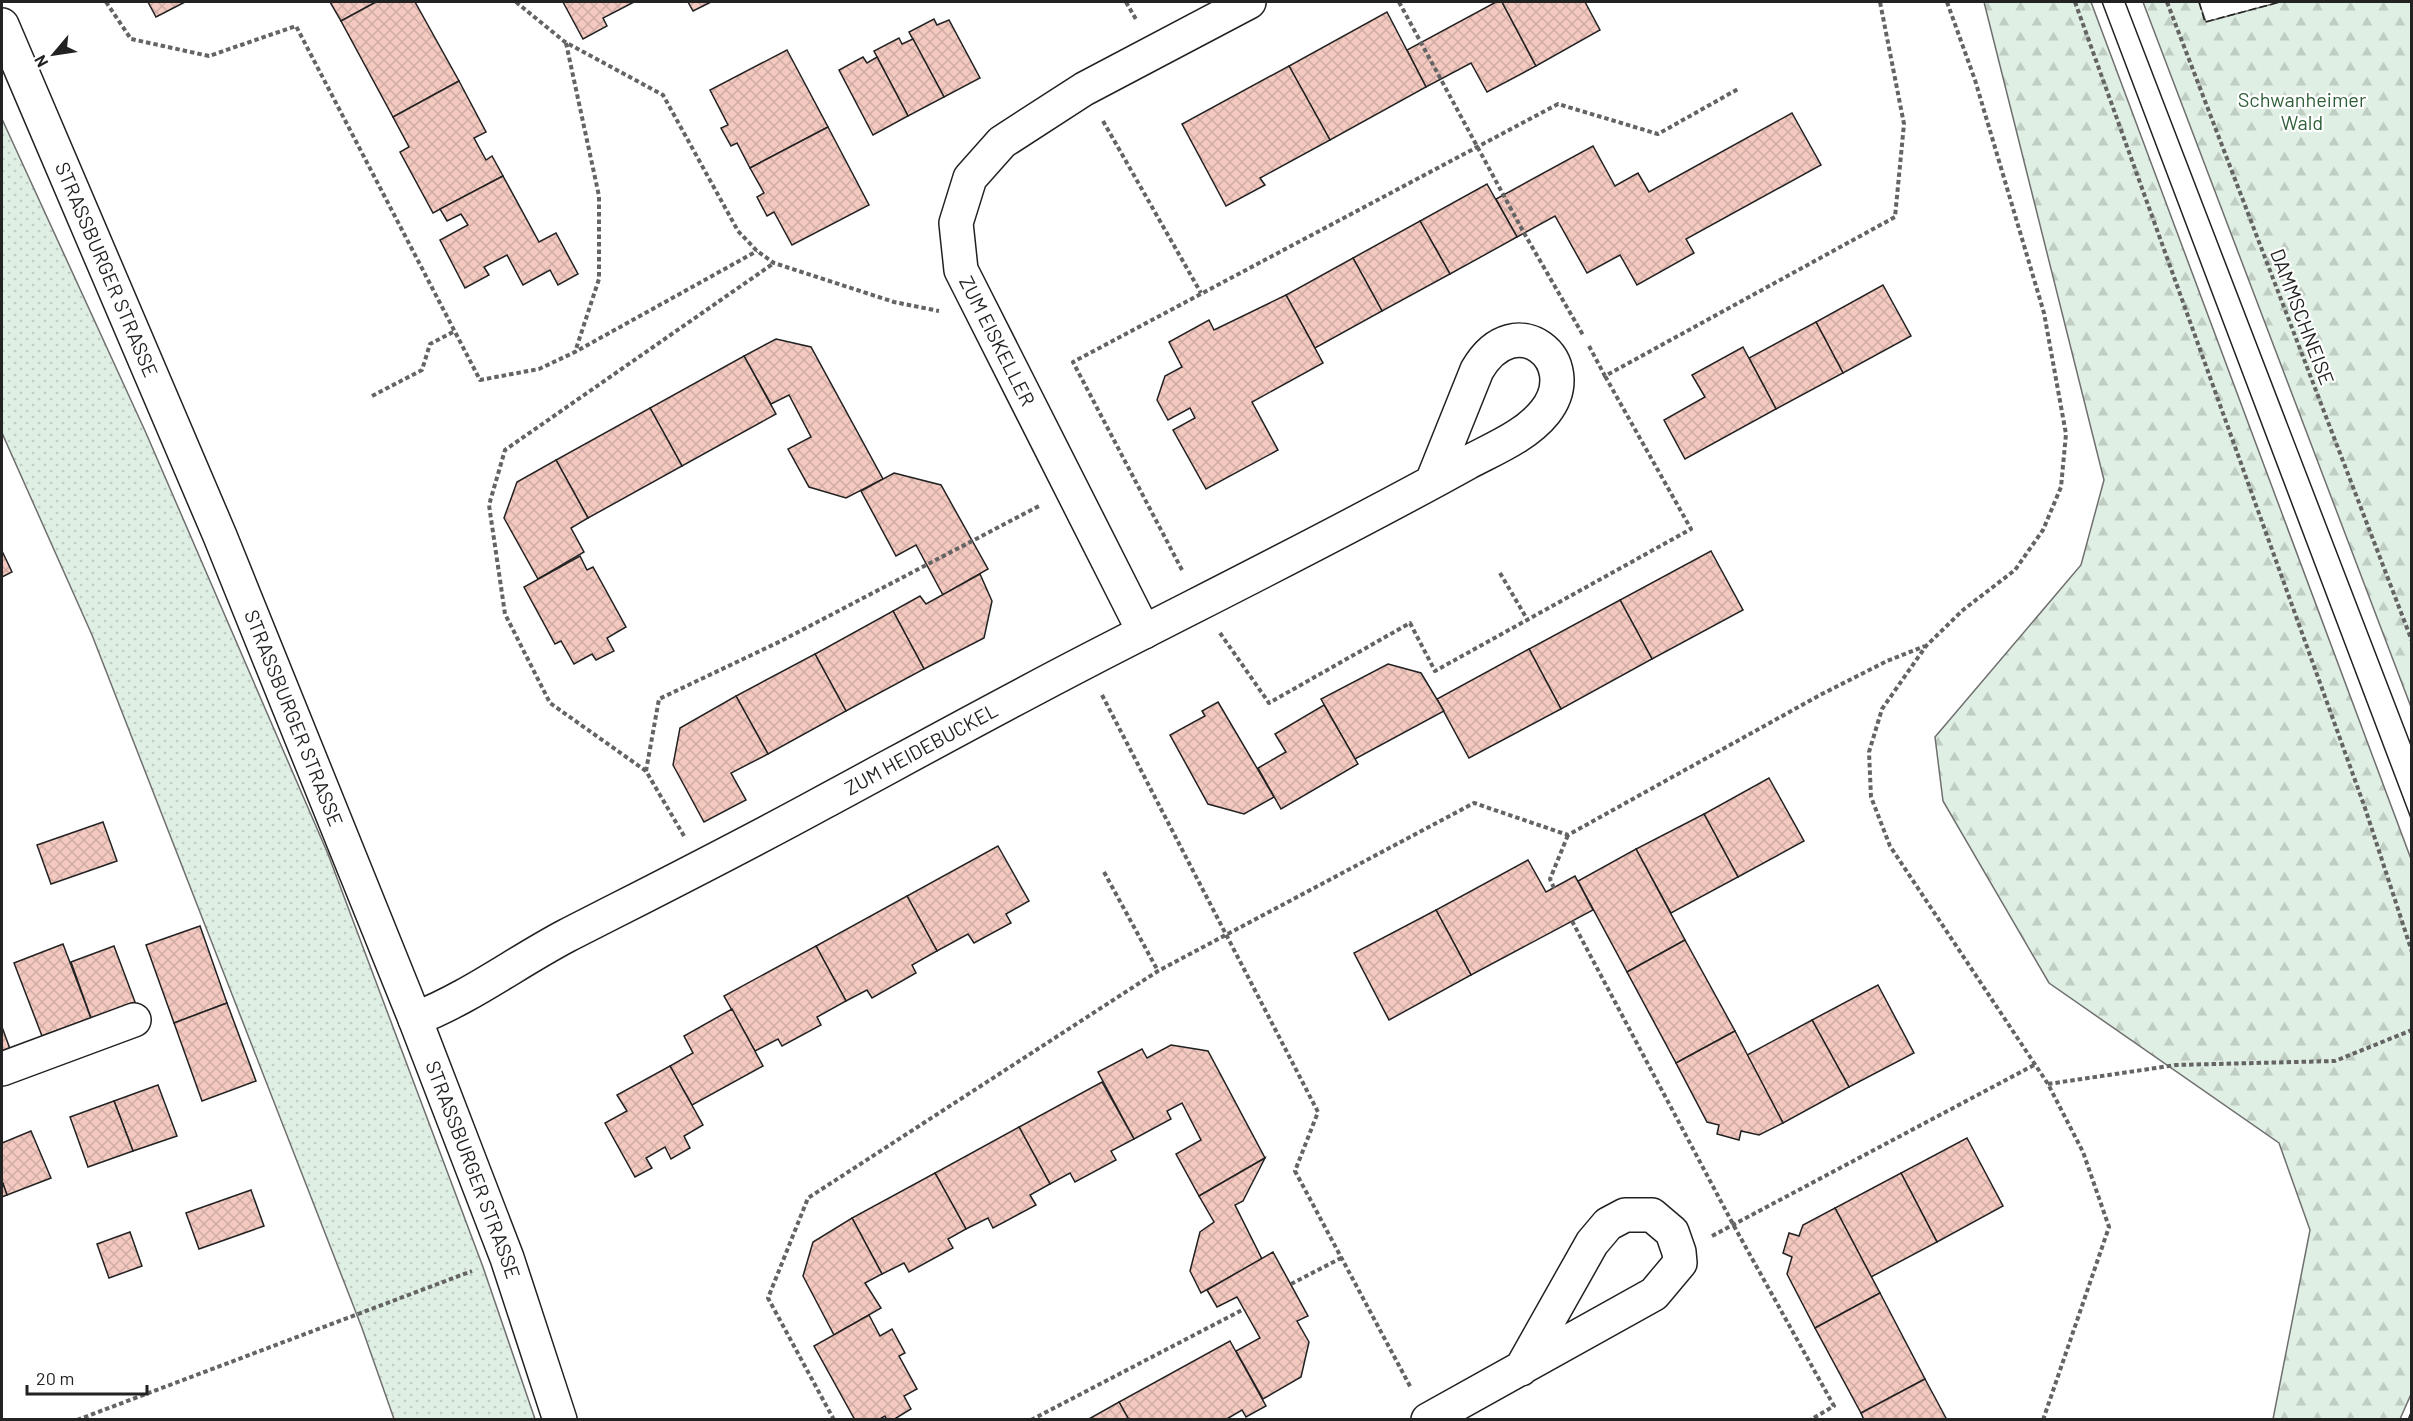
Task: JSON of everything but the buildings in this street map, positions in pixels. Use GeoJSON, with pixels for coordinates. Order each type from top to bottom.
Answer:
{"type":"FeatureCollection","features":[{"type":"Feature","properties":{"kind":"street","name":"ZUM EISKELLER"},"geometry":{"type":"LineString","coordinates":[[1144,632],[961,270],[956,223],[969,178],[1002,142],[1084,89],[1250,2]]}},
{"type":"Feature","properties":{"kind":"street","name":"STRASSBURGER STRASSE"},"geometry":{"type":"LineString","coordinates":[[2,25],[220,536],[415,1019],[507,1258],[560,1419]]}},
{"type":"Feature","properties":{"kind":"street"},"geometry":{"type":"LineString","coordinates":[[1432,483],[1477,370],[1487,353],[1503,343],[1533,342],[1546,350],[1551,360]]}},
{"type":"Feature","properties":{"kind":"street","name":"ZUM HEIDEBUCKEL"},"geometry":{"type":"LineString","coordinates":[[415,1019],[445,1007],[563,938],[703,867],[1085,663],[1432,483],[1527,429],[1546,411],[1555,394],[1557,375],[1551,360]]}},
{"type":"Feature","properties":{"kind":"street"},"geometry":{"type":"LineString","coordinates":[[2,1069],[134,1020]]}},
{"type":"Feature","properties":{"kind":"street"},"geometry":{"type":"LineString","coordinates":[[1428,1419],[1521,1369],[1654,1294],[1680,1263],[1672,1232],[1652,1215],[1625,1215],[1608,1224],[1592,1243],[1521,1369]]}},
{"type":"Feature","properties":{"kind":"path"},"geometry":{"type":"LineString","coordinates":[[106,2],[131,39],[209,56],[296,26],[480,380],[539,369],[575,352],[757,251]]}},
{"type":"Feature","properties":{"kind":"path"},"geometry":{"type":"LineString","coordinates":[[518,2],[566,42],[663,95],[738,231],[757,251],[774,263],[894,302],[984,319]]}},
{"type":"Feature","properties":{"kind":"path"},"geometry":{"type":"LineString","coordinates":[[1399,2],[1478,147],[1524,233],[1691,529],[1435,671],[1410,623],[1269,703],[1200,603],[1073,362],[1201,293],[1478,147],[1558,104],[1658,134],[1738,89]]}},
{"type":"Feature","properties":{"kind":"path"},"geometry":{"type":"LineString","coordinates":[[1605,376],[1895,218],[1904,124],[1880,2]]}},
{"type":"Feature","properties":{"kind":"path"},"geometry":{"type":"LineString","coordinates":[[1947,2],[1975,80],[2044,313],[2066,434],[2061,487],[2043,530],[2015,570],[1963,610],[1926,646],[1882,708],[1869,752],[1870,797],[1890,846],[2048,1084],[2083,1152],[2109,1227],[2043,1419]]}},
{"type":"Feature","properties":{"kind":"path"},"geometry":{"type":"LineString","coordinates":[[2075,2],[2361,797],[2412,952]]}},
{"type":"Feature","properties":{"kind":"path","name":"DAMMSCHNEISE"},"geometry":{"type":"LineString","coordinates":[[2167,2],[2412,641]]}},
{"type":"Feature","properties":{"kind":"path"},"geometry":{"type":"LineString","coordinates":[[566,42],[599,196],[599,279],[575,352]]}},
{"type":"Feature","properties":{"kind":"path"},"geometry":{"type":"LineString","coordinates":[[1084,89],[1201,293]]}},
{"type":"Feature","properties":{"kind":"path"},"geometry":{"type":"LineString","coordinates":[[703,867],[646,771],[550,703],[505,614],[489,505],[505,450],[774,263]]}},
{"type":"Feature","properties":{"kind":"path"},"geometry":{"type":"LineString","coordinates":[[372,396],[422,370],[430,344],[455,331]]}},
{"type":"Feature","properties":{"kind":"path"},"geometry":{"type":"LineString","coordinates":[[1551,360],[1584,337]]}},
{"type":"Feature","properties":{"kind":"path"},"geometry":{"type":"LineString","coordinates":[[646,771],[659,699],[781,641],[1073,488]]}},
{"type":"Feature","properties":{"kind":"path"},"geometry":{"type":"LineString","coordinates":[[1500,573],[1527,619]]}},
{"type":"Feature","properties":{"kind":"path"},"geometry":{"type":"LineString","coordinates":[[1554,888],[1550,879],[1568,835],[1820,695],[1887,661],[1926,646]]}},
{"type":"Feature","properties":{"kind":"path"},"geometry":{"type":"LineString","coordinates":[[1085,663],[1318,1112],[1295,1171],[1343,1257],[1411,1389]]}},
{"type":"Feature","properties":{"kind":"path"},"geometry":{"type":"LineString","coordinates":[[834,1419],[768,1298],[808,1198],[1158,972],[1474,803],[1568,835]]}},
{"type":"Feature","properties":{"kind":"path"},"geometry":{"type":"LineString","coordinates":[[1104,872],[1158,972]]}},
{"type":"Feature","properties":{"kind":"path"},"geometry":{"type":"LineString","coordinates":[[1572,921],[1734,1226],[1834,1406],[1810,1419]]}},
{"type":"Feature","properties":{"kind":"path"},"geometry":{"type":"LineString","coordinates":[[2048,1084],[2176,1065],[2335,1061],[2412,1030]]}},
{"type":"Feature","properties":{"kind":"path"},"geometry":{"type":"LineString","coordinates":[[1679,1252],[1734,1226],[2036,1064]]}},
{"type":"Feature","properties":{"kind":"path"},"geometry":{"type":"LineString","coordinates":[[1291,1284],[1343,1257]]}},
{"type":"Feature","properties":{"kind":"path"},"geometry":{"type":"LineString","coordinates":[[77,1419],[507,1258]]}},
{"type":"Feature","properties":{"kind":"path"},"geometry":{"type":"LineString","coordinates":[[1031,1419],[1244,1309]]}},
{"type":"Feature","properties":{"kind":"green space"},"geometry":{"type":"Polygon","coordinates":[[[1984,2],[2091,2],[2411,859],[2412,1392],[2400,1419],[2273,1419],[2310,1230],[2279,1143],[2049,983],[1943,801],[1935,737],[2081,565],[2104,480],[1984,2]]]}},
{"type":"Feature","properties":{"kind":"green space","name":"Schwanheimer Wald"},"geometry":{"type":"Polygon","coordinates":[[[2143,2],[2199,2],[2206,22],[2280,2],[2411,2],[2411,707],[2143,2]]]}},
{"type":"Feature","properties":{"kind":"green space"},"geometry":{"type":"Polygon","coordinates":[[[2,119],[146,433],[328,854],[483,1267],[535,1419],[394,1419],[362,1328],[92,635],[2,433],[2,119]]]}},
{"type":"Feature","properties":{"kind":"tram line"},"geometry":{"type":"LineString","coordinates":[[2102,2],[2412,821]]}},
{"type":"Feature","properties":{"kind":"tram line"},"geometry":{"type":"LineString","coordinates":[[2125,2],[2412,748]]}},
{"type":"Feature","properties":{"kind":"tram line"},"geometry":{"type":"LineString","coordinates":[[2408,1420],[2412,1410]]}},
{"type":"Feature","properties":{"kind":"fence"},"geometry":{"type":"LineString","coordinates":[[2199,2],[2205,22],[2280,2]]}}]}
